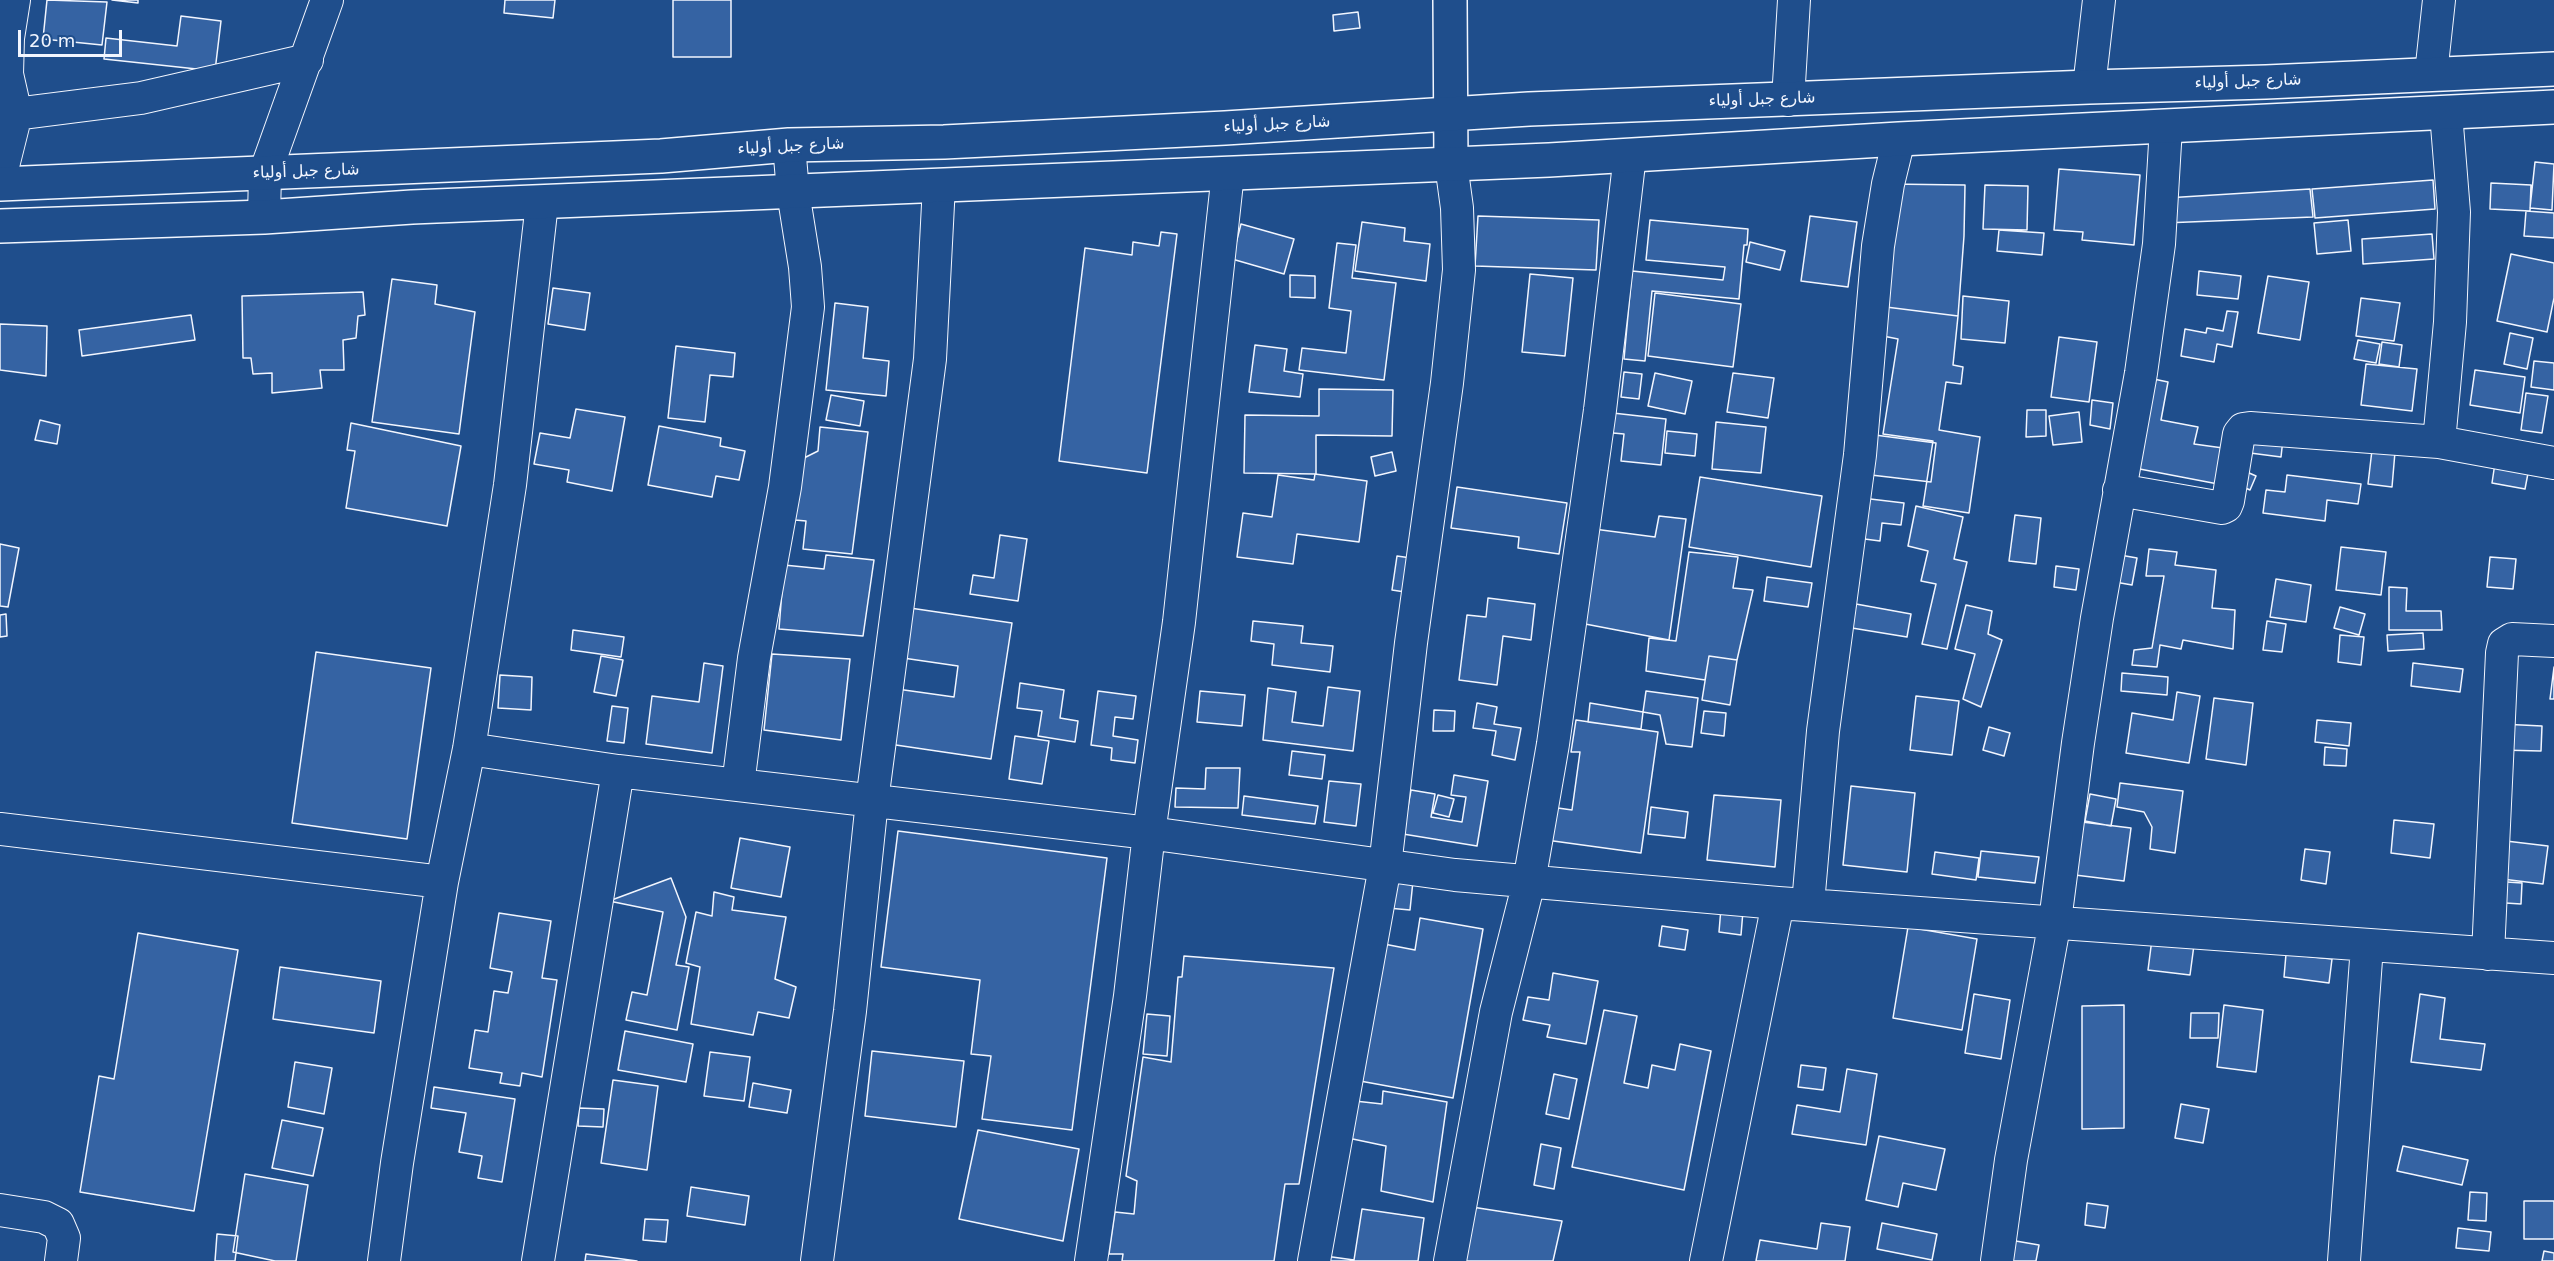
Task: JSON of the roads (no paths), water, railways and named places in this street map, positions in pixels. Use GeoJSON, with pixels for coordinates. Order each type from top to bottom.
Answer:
{"type":"FeatureCollection","features":[{"type":"Feature","properties":{"kind":"main road"},"geometry":{"type":"LineString","coordinates":[[1450,0],[1450,164]]}},
{"type":"Feature","properties":{"kind":"main road","name":"شارع جبل أولياء"},"geometry":{"type":"LineString","coordinates":[[0,184],[661,156],[789,145],[944,142],[1620,104],[1788,100],[2554,69]]}},
{"type":"Feature","properties":{"kind":"main road"},"geometry":{"type":"LineString","coordinates":[[0,226],[264,217],[412,207],[1450,164],[1899,139],[2554,107]]}},
{"type":"Feature","properties":{"kind":"street"},"geometry":{"type":"LineString","coordinates":[[0,178],[8,115],[6,74],[8,38],[14,0]]}},
{"type":"Feature","properties":{"kind":"street"},"geometry":{"type":"LineString","coordinates":[[264,217],[265,173],[327,0]]}},
{"type":"Feature","properties":{"kind":"street"},"geometry":{"type":"LineString","coordinates":[[1788,100],[1794,0]]}},
{"type":"Feature","properties":{"kind":"street"},"geometry":{"type":"LineString","coordinates":[[2089,87],[2099,0]]}},
{"type":"Feature","properties":{"kind":"street"},"geometry":{"type":"LineString","coordinates":[[2431,74],[2439,0]]}},
{"type":"Feature","properties":{"kind":"street"},"geometry":{"type":"LineString","coordinates":[[8,115],[141,98],[307,60]]}},
{"type":"Feature","properties":{"kind":"street"},"geometry":{"type":"LineString","coordinates":[[2439,442],[2450,322],[2454,212],[2446,113]]}},
{"type":"Feature","properties":{"kind":"street"},"geometry":{"type":"LineString","coordinates":[[1997,1261],[2012,1160],[2055,921],[2078,742],[2119,490],[2141,373],[2159,244],[2166,127]]}},
{"type":"Feature","properties":{"kind":"street"},"geometry":{"type":"LineString","coordinates":[[1706,1261],[1793,904],[1823,731],[1860,455],[1878,246],[1887,184],[1899,139]]}},
{"type":"Feature","properties":{"kind":"street"},"geometry":{"type":"LineString","coordinates":[[738,785],[754,658],[785,487],[808,307],[789,145]]}},
{"type":"Feature","properties":{"kind":"street"},"geometry":{"type":"LineString","coordinates":[[1450,1261],[1496,1012],[1529,882],[1553,744],[1597,433],[1630,155]]}},
{"type":"Feature","properties":{"kind":"street"},"geometry":{"type":"LineString","coordinates":[[1314,1261],[1385,866],[1411,643],[1447,383],[1459,270],[1457,208],[1450,164]]}},
{"type":"Feature","properties":{"kind":"street"},"geometry":{"type":"LineString","coordinates":[[1091,1261],[1131,996],[1149,833],[1179,622],[1228,173]]}},
{"type":"Feature","properties":{"kind":"street"},"geometry":{"type":"LineString","coordinates":[[817,1261],[850,1011],[872,801],[930,359],[939,185]]}},
{"type":"Feature","properties":{"kind":"street"},"geometry":{"type":"LineString","coordinates":[[384,1261],[397,1163],[442,882],[469,749],[510,485],[542,203]]}},
{"type":"Feature","properties":{"kind":"street"},"geometry":{"type":"LineString","coordinates":[[2119,490],[2222,508],[2228,501],[2239,434],[2243,429],[2250,428],[2439,442],[2554,463]]}},
{"type":"Feature","properties":{"kind":"street"},"geometry":{"type":"LineString","coordinates":[[2488,954],[2502,653],[2504,644],[2512,639],[2554,641]]}},
{"type":"Feature","properties":{"kind":"street"},"geometry":{"type":"LineString","coordinates":[[469,749],[618,771],[1149,833],[1385,866],[1529,882],[1793,904],[2554,958]]}},
{"type":"Feature","properties":{"kind":"street"},"geometry":{"type":"LineString","coordinates":[[538,1261],[618,771]]}},
{"type":"Feature","properties":{"kind":"street"},"geometry":{"type":"LineString","coordinates":[[0,829],[442,882]]}},
{"type":"Feature","properties":{"kind":"street"},"geometry":{"type":"LineString","coordinates":[[2344,1261],[2367,946]]}},
{"type":"Feature","properties":{"kind":"street"},"geometry":{"type":"LineString","coordinates":[[0,1210],[44,1217],[58,1224],[64,1238],[61,1261]]}}]}
